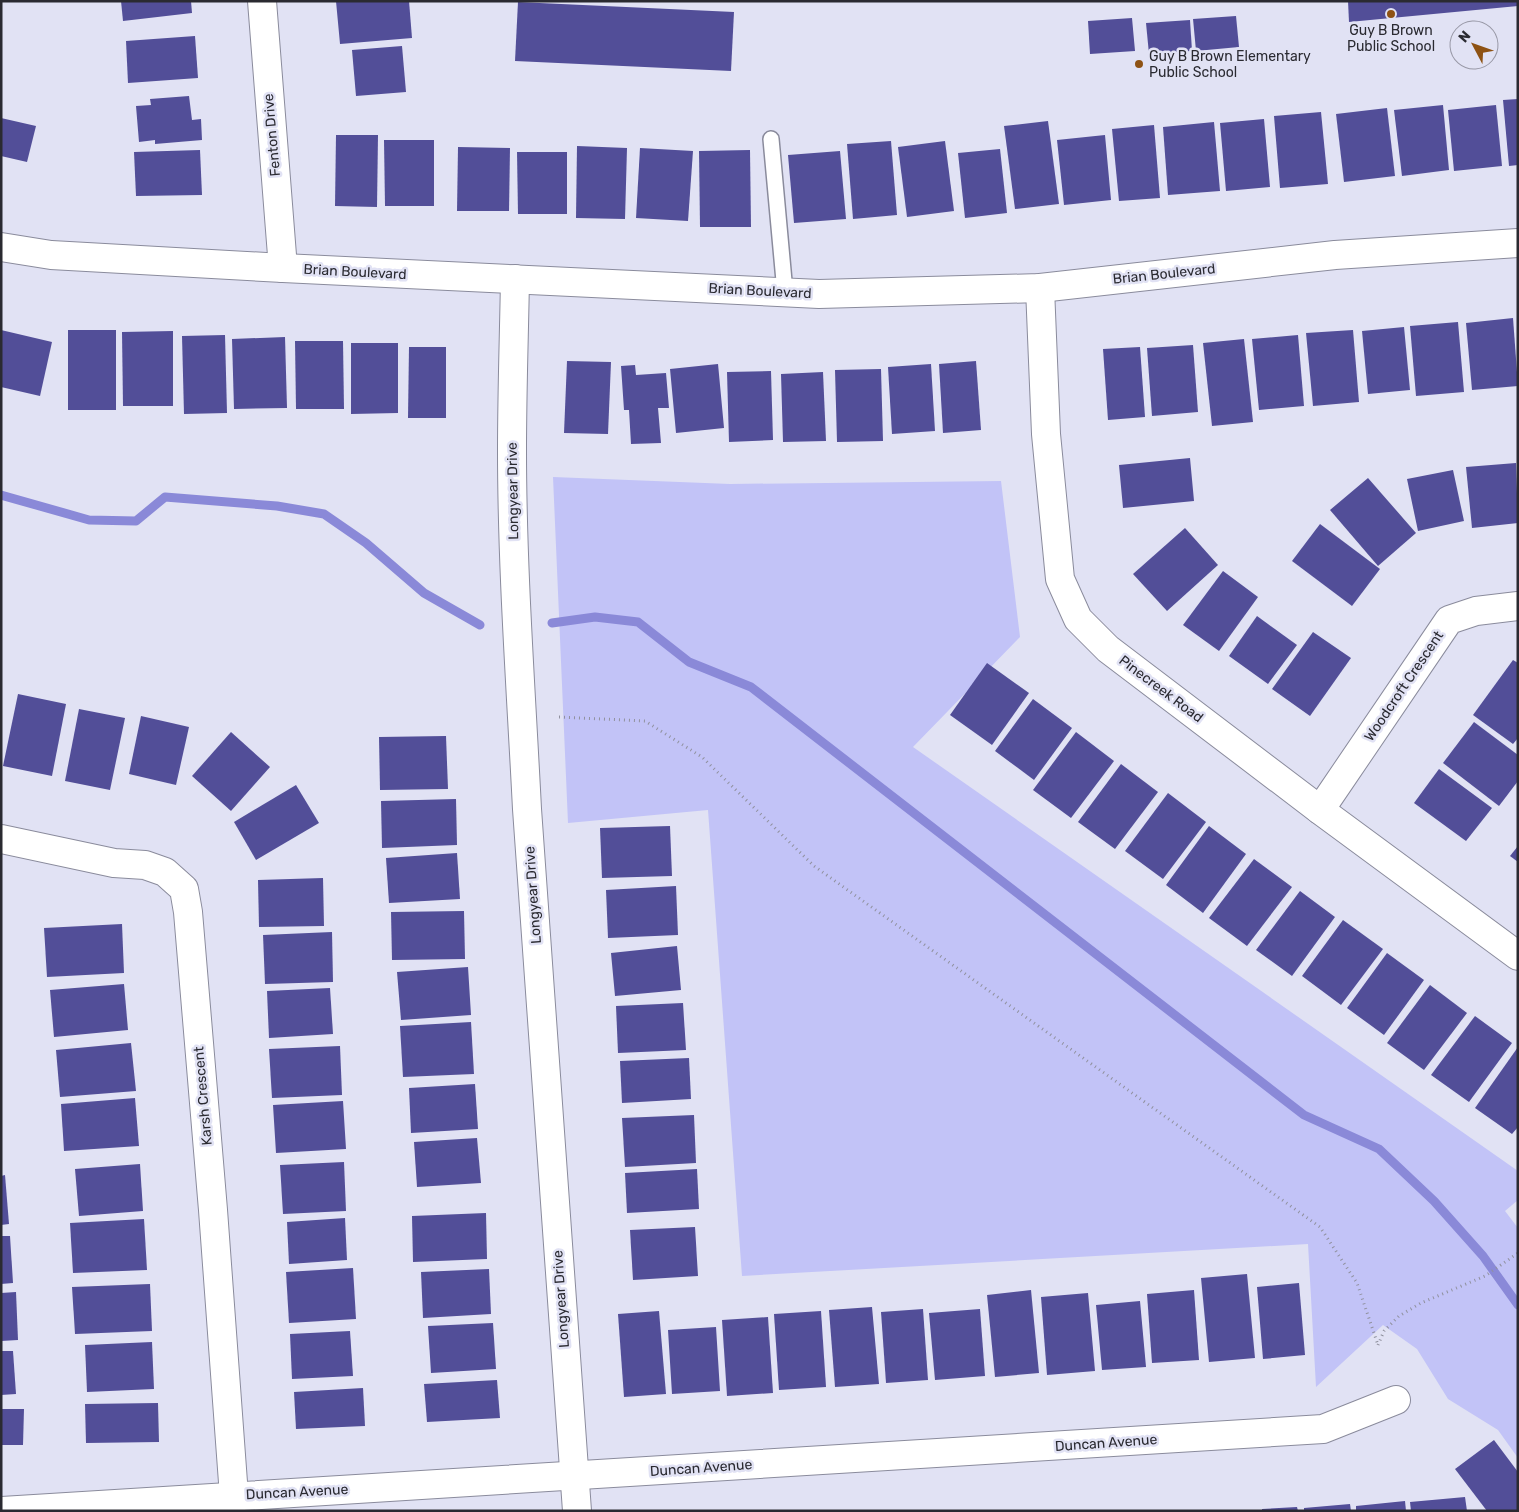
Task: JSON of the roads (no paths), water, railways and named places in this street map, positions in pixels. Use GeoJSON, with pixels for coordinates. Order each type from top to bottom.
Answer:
{"type":"FeatureCollection","features":[{"type":"Feature","properties":{"kind":"street","name":"Fenton Drive"},"geometry":{"type":"LineString","coordinates":[[262,1],[283,268]]}},
{"type":"Feature","properties":{"kind":"street","name":"Brian Boulevard"},"geometry":{"type":"LineString","coordinates":[[1,247],[51,255],[819,294],[1040,288],[1335,255],[1518,243]]}},
{"type":"Feature","properties":{"kind":"street","name":"Longyear Drive"},"geometry":{"type":"LineString","coordinates":[[515,279],[512,450],[521,698],[576,1511]]}},
{"type":"Feature","properties":{"kind":"street","name":"Pinecreek Road"},"geometry":{"type":"LineString","coordinates":[[1040,288],[1046,434],[1060,579],[1078,619],[1108,649],[1320,810],[1518,956]]}},
{"type":"Feature","properties":{"kind":"street","name":"Woodcroft Crescent"},"geometry":{"type":"LineString","coordinates":[[1320,810],[1449,620],[1476,611],[1518,606]]}},
{"type":"Feature","properties":{"kind":"street","name":"Karsh Crescent"},"geometry":{"type":"LineString","coordinates":[[1,839],[114,863],[145,865],[165,872],[184,889],[188,912],[212,1190],[234,1496]]}},
{"type":"Feature","properties":{"kind":"street","name":"Duncan Avenue"},"geometry":{"type":"LineString","coordinates":[[2,1511],[1323,1429],[1396,1400]]}},
{"type":"Feature","properties":{"kind":"lane"},"geometry":{"type":"LineString","coordinates":[[771,139],[785,292]]}},
{"type":"Feature","properties":{"kind":"waterway"},"geometry":{"type":"LineString","coordinates":[[1,495],[89,520],[136,521],[165,497],[277,506],[324,514],[366,543],[424,593],[480,625]]}},
{"type":"Feature","properties":{"kind":"waterway"},"geometry":{"type":"LineString","coordinates":[[552,623],[595,617],[638,622],[689,662],[751,687],[1304,1115],[1379,1149],[1434,1201],[1483,1256],[1518,1305]]}},
{"type":"Feature","properties":{"kind":"place","name":"Guy B Brown Public School"},"geometry":{"type":"Point","coordinates":[1391,14]}},
{"type":"Feature","properties":{"kind":"place","name":"Guy B Brown Elementary Public School"},"geometry":{"type":"Point","coordinates":[1139,64]}}]}
